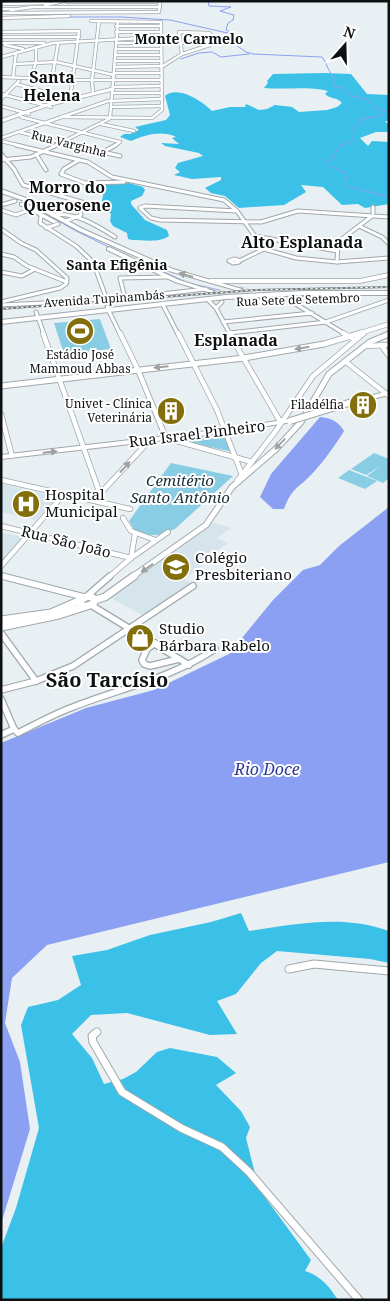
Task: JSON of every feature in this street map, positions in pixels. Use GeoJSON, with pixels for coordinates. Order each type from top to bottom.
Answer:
{"type":"FeatureCollection","features":[{"type":"Feature","properties":{"kind":"main road"},"geometry":{"type":"LineString","coordinates":[[1,191],[24,199],[104,241],[171,270],[207,281],[238,294]]}},
{"type":"Feature","properties":{"kind":"main road"},"geometry":{"type":"LineString","coordinates":[[1,196],[15,201],[41,216],[168,277],[208,290]]}},
{"type":"Feature","properties":{"kind":"main road"},"geometry":{"type":"LineString","coordinates":[[96,243],[104,241]]}},
{"type":"Feature","properties":{"kind":"main road"},"geometry":{"type":"LineString","coordinates":[[248,292],[263,295]]}},
{"type":"Feature","properties":{"kind":"main road","name":"Rua Sete de Setembro"},"geometry":{"type":"LineString","coordinates":[[1,322],[37,315],[225,299],[238,294],[325,295],[389,293]]}},
{"type":"Feature","properties":{"kind":"main road","name":"Rua Sete de Setembro"},"geometry":{"type":"LineString","coordinates":[[238,294],[289,300],[325,295],[389,298]]}},
{"type":"Feature","properties":{"kind":"main road","name":"Rua Israel Pinheiro"},"geometry":{"type":"LineString","coordinates":[[1,457],[281,423],[355,400],[387,394]]}},
{"type":"Feature","properties":{"kind":"street"},"geometry":{"type":"LineString","coordinates":[[66,2],[72,7]]}},
{"type":"Feature","properties":{"kind":"street"},"geometry":{"type":"LineString","coordinates":[[1,4],[160,2],[159,12],[71,13],[1,11]]}},
{"type":"Feature","properties":{"kind":"street"},"geometry":{"type":"LineString","coordinates":[[1,11],[53,3]]}},
{"type":"Feature","properties":{"kind":"street"},"geometry":{"type":"LineString","coordinates":[[31,7],[160,7]]}},
{"type":"Feature","properties":{"kind":"street"},"geometry":{"type":"LineString","coordinates":[[71,13],[72,7]]}},
{"type":"Feature","properties":{"kind":"street"},"geometry":{"type":"LineString","coordinates":[[1,18],[70,16]]}},
{"type":"Feature","properties":{"kind":"street"},"geometry":{"type":"LineString","coordinates":[[1,18],[41,19]]}},
{"type":"Feature","properties":{"kind":"street"},"geometry":{"type":"LineString","coordinates":[[61,118],[148,118],[156,117],[160,114],[162,106],[160,73],[161,22],[91,21]]}},
{"type":"Feature","properties":{"kind":"street"},"geometry":{"type":"LineString","coordinates":[[93,94],[92,80],[100,21]]}},
{"type":"Feature","properties":{"kind":"street"},"geometry":{"type":"LineString","coordinates":[[1,160],[24,158],[36,154],[110,118],[113,107],[116,26],[118,21]]}},
{"type":"Feature","properties":{"kind":"street"},"geometry":{"type":"LineString","coordinates":[[116,26],[161,26]]}},
{"type":"Feature","properties":{"kind":"street"},"geometry":{"type":"LineString","coordinates":[[1,32],[79,32],[70,99]]}},
{"type":"Feature","properties":{"kind":"street"},"geometry":{"type":"LineString","coordinates":[[116,32],[160,32]]}},
{"type":"Feature","properties":{"kind":"street"},"geometry":{"type":"LineString","coordinates":[[114,67],[161,67],[182,54],[201,48],[215,40],[209,34],[180,32],[179,42],[182,54]]}},
{"type":"Feature","properties":{"kind":"street"},"geometry":{"type":"LineString","coordinates":[[1,37],[116,40],[160,37]]}},
{"type":"Feature","properties":{"kind":"street"},"geometry":{"type":"LineString","coordinates":[[1,45],[49,43],[78,39]]}},
{"type":"Feature","properties":{"kind":"street"},"geometry":{"type":"LineString","coordinates":[[1,57],[36,47],[78,39]]}},
{"type":"Feature","properties":{"kind":"street"},"geometry":{"type":"LineString","coordinates":[[116,40],[200,43],[201,48]]}},
{"type":"Feature","properties":{"kind":"street"},"geometry":{"type":"LineString","coordinates":[[41,46],[49,43]]}},
{"type":"Feature","properties":{"kind":"street"},"geometry":{"type":"LineString","coordinates":[[52,79],[58,44]]}},
{"type":"Feature","properties":{"kind":"street"},"geometry":{"type":"LineString","coordinates":[[1,45],[25,50]]}},
{"type":"Feature","properties":{"kind":"street"},"geometry":{"type":"LineString","coordinates":[[31,78],[36,62],[36,47]]}},
{"type":"Feature","properties":{"kind":"street"},"geometry":{"type":"LineString","coordinates":[[116,49],[160,49]]}},
{"type":"Feature","properties":{"kind":"street"},"geometry":{"type":"LineString","coordinates":[[13,77],[16,53]]}},
{"type":"Feature","properties":{"kind":"street"},"geometry":{"type":"LineString","coordinates":[[116,55],[161,55]]}},
{"type":"Feature","properties":{"kind":"street"},"geometry":{"type":"LineString","coordinates":[[115,61],[160,61]]}},
{"type":"Feature","properties":{"kind":"street"},"geometry":{"type":"LineString","coordinates":[[16,64],[56,62],[114,74],[160,73]]}},
{"type":"Feature","properties":{"kind":"street"},"geometry":{"type":"LineString","coordinates":[[1,77],[73,80],[161,80]]}},
{"type":"Feature","properties":{"kind":"street"},"geometry":{"type":"LineString","coordinates":[[1,99],[22,78]]}},
{"type":"Feature","properties":{"kind":"street"},"geometry":{"type":"LineString","coordinates":[[16,84],[70,99]]}},
{"type":"Feature","properties":{"kind":"street"},"geometry":{"type":"LineString","coordinates":[[2,122],[70,99],[114,90],[161,86]]}},
{"type":"Feature","properties":{"kind":"street"},"geometry":{"type":"LineString","coordinates":[[114,90],[162,93]]}},
{"type":"Feature","properties":{"kind":"street"},"geometry":{"type":"LineString","coordinates":[[1,94],[49,106]]}},
{"type":"Feature","properties":{"kind":"street"},"geometry":{"type":"LineString","coordinates":[[1,139],[113,100],[162,99]]}},
{"type":"Feature","properties":{"kind":"street"},"geometry":{"type":"LineString","coordinates":[[1,106],[27,114]]}},
{"type":"Feature","properties":{"kind":"street"},"geometry":{"type":"LineString","coordinates":[[113,107],[162,106]]}},
{"type":"Feature","properties":{"kind":"street"},"geometry":{"type":"LineString","coordinates":[[2,122],[27,114]]}},
{"type":"Feature","properties":{"kind":"street"},"geometry":{"type":"LineString","coordinates":[[21,117],[120,142],[103,152]]}},
{"type":"Feature","properties":{"kind":"street"},"geometry":{"type":"LineString","coordinates":[[100,123],[134,131]]}},
{"type":"Feature","properties":{"kind":"street","name":"Rua Varginha"},"geometry":{"type":"LineString","coordinates":[[18,132],[120,156]]}},
{"type":"Feature","properties":{"kind":"street"},"geometry":{"type":"LineString","coordinates":[[1,139],[79,160],[93,165],[110,176],[132,182],[212,196],[231,204],[264,249],[296,258],[336,262],[389,258]]}},
{"type":"Feature","properties":{"kind":"street"},"geometry":{"type":"LineString","coordinates":[[1,154],[23,185],[84,202],[85,204],[80,208],[82,214],[66,221]]}},
{"type":"Feature","properties":{"kind":"street"},"geometry":{"type":"LineString","coordinates":[[36,154],[46,170]]}},
{"type":"Feature","properties":{"kind":"street"},"geometry":{"type":"LineString","coordinates":[[79,160],[64,169],[61,174],[78,182],[89,184],[132,182]]}},
{"type":"Feature","properties":{"kind":"street"},"geometry":{"type":"LineString","coordinates":[[1,205],[15,201]]}},
{"type":"Feature","properties":{"kind":"street"},"geometry":{"type":"LineString","coordinates":[[237,211],[145,206],[140,208],[150,218],[157,220],[260,222]]}},
{"type":"Feature","properties":{"kind":"street"},"geometry":{"type":"LineString","coordinates":[[336,262],[339,240],[372,214],[374,207]]}},
{"type":"Feature","properties":{"kind":"street"},"geometry":{"type":"LineString","coordinates":[[1,210],[16,214],[31,210]]}},
{"type":"Feature","properties":{"kind":"street"},"geometry":{"type":"LineString","coordinates":[[248,227],[298,211],[389,216]]}},
{"type":"Feature","properties":{"kind":"street"},"geometry":{"type":"LineString","coordinates":[[52,215],[61,213],[76,218],[99,227],[115,237],[104,241]]}},
{"type":"Feature","properties":{"kind":"street"},"geometry":{"type":"LineString","coordinates":[[41,216],[39,222],[76,246],[93,262],[107,300]]}},
{"type":"Feature","properties":{"kind":"street"},"geometry":{"type":"LineString","coordinates":[[46,228],[58,224]]}},
{"type":"Feature","properties":{"kind":"street"},"geometry":{"type":"LineString","coordinates":[[359,226],[382,237],[389,244]]}},
{"type":"Feature","properties":{"kind":"street"},"geometry":{"type":"LineString","coordinates":[[1,229],[41,254],[64,274],[67,282]]}},
{"type":"Feature","properties":{"kind":"street"},"geometry":{"type":"LineString","coordinates":[[255,236],[337,251]]}},
{"type":"Feature","properties":{"kind":"street"},"geometry":{"type":"LineString","coordinates":[[239,261],[264,249]]}},
{"type":"Feature","properties":{"kind":"street"},"geometry":{"type":"LineString","coordinates":[[1,254],[14,257],[35,269],[67,282]]}},
{"type":"Feature","properties":{"kind":"street"},"geometry":{"type":"LineString","coordinates":[[1,272],[22,276],[35,269]]}},
{"type":"Feature","properties":{"kind":"street"},"geometry":{"type":"LineString","coordinates":[[207,281],[367,280],[389,275]]}},
{"type":"Feature","properties":{"kind":"street"},"geometry":{"type":"LineString","coordinates":[[125,298],[119,280],[133,277],[168,277]]}},
{"type":"Feature","properties":{"kind":"street"},"geometry":{"type":"LineString","coordinates":[[238,294],[235,284],[260,284],[282,280]]}},
{"type":"Feature","properties":{"kind":"street"},"geometry":{"type":"LineString","coordinates":[[1,302],[49,291],[63,286],[67,282]]}},
{"type":"Feature","properties":{"kind":"street","name":"Avenida Tupinambás"},"geometry":{"type":"LineString","coordinates":[[1,302],[107,300],[208,290]]}},
{"type":"Feature","properties":{"kind":"street"},"geometry":{"type":"LineString","coordinates":[[229,334],[326,322],[389,298]]}},
{"type":"Feature","properties":{"kind":"street"},"geometry":{"type":"LineString","coordinates":[[216,308],[225,299]]}},
{"type":"Feature","properties":{"kind":"street"},"geometry":{"type":"LineString","coordinates":[[207,300],[216,308],[281,423]]}},
{"type":"Feature","properties":{"kind":"street"},"geometry":{"type":"LineString","coordinates":[[289,300],[356,340]]}},
{"type":"Feature","properties":{"kind":"street"},"geometry":{"type":"LineString","coordinates":[[163,305],[225,431],[242,475]]}},
{"type":"Feature","properties":{"kind":"street"},"geometry":{"type":"LineString","coordinates":[[108,309],[138,370],[166,438],[252,462]]}},
{"type":"Feature","properties":{"kind":"street"},"geometry":{"type":"LineString","coordinates":[[223,322],[312,313]]}},
{"type":"Feature","properties":{"kind":"street"},"geometry":{"type":"LineString","coordinates":[[37,315],[61,379],[82,448],[100,494]]}},
{"type":"Feature","properties":{"kind":"street"},"geometry":{"type":"LineString","coordinates":[[1,386],[244,358],[314,346],[389,324]]}},
{"type":"Feature","properties":{"kind":"street"},"geometry":{"type":"LineString","coordinates":[[1,627],[59,615],[92,604],[105,597],[206,526],[313,376],[366,331]]}},
{"type":"Feature","properties":{"kind":"street"},"geometry":{"type":"LineString","coordinates":[[232,487],[276,449],[301,422],[327,377],[365,346],[377,338],[389,334]]}},
{"type":"Feature","properties":{"kind":"street"},"geometry":{"type":"LineString","coordinates":[[377,338],[389,356]]}},
{"type":"Feature","properties":{"kind":"street"},"geometry":{"type":"LineString","coordinates":[[365,346],[389,345]]}},
{"type":"Feature","properties":{"kind":"street"},"geometry":{"type":"LineString","coordinates":[[346,362],[387,394]]}},
{"type":"Feature","properties":{"kind":"street"},"geometry":{"type":"LineString","coordinates":[[1,414],[12,456]]}},
{"type":"Feature","properties":{"kind":"street"},"geometry":{"type":"LineString","coordinates":[[94,501],[150,440]]}},
{"type":"Feature","properties":{"kind":"street"},"geometry":{"type":"LineString","coordinates":[[1,480],[130,509]]}},
{"type":"Feature","properties":{"kind":"street"},"geometry":{"type":"LineString","coordinates":[[1,566],[64,494]]}},
{"type":"Feature","properties":{"kind":"street"},"geometry":{"type":"LineString","coordinates":[[123,518],[128,528],[135,534],[155,540]]}},
{"type":"Feature","properties":{"kind":"street","name":"Rua São João"},"geometry":{"type":"LineString","coordinates":[[1,526],[131,558]]}},
{"type":"Feature","properties":{"kind":"street"},"geometry":{"type":"LineString","coordinates":[[1,620],[51,613],[83,598],[131,558],[168,532]]}},
{"type":"Feature","properties":{"kind":"street"},"geometry":{"type":"LineString","coordinates":[[131,558],[135,534]]}},
{"type":"Feature","properties":{"kind":"street"},"geometry":{"type":"LineString","coordinates":[[1,576],[83,598]]}},
{"type":"Feature","properties":{"kind":"street"},"geometry":{"type":"LineString","coordinates":[[1,690],[36,681],[72,666],[193,586]]}},
{"type":"Feature","properties":{"kind":"street"},"geometry":{"type":"LineString","coordinates":[[83,598],[82,604],[92,604],[188,665]]}},
{"type":"Feature","properties":{"kind":"street"},"geometry":{"type":"LineString","coordinates":[[1,633],[36,681]]}},
{"type":"Feature","properties":{"kind":"street"},"geometry":{"type":"LineString","coordinates":[[155,643],[144,655],[142,660],[144,664],[153,666],[179,659]]}},
{"type":"Feature","properties":{"kind":"street"},"geometry":{"type":"LineString","coordinates":[[1,699],[14,729],[17,733],[20,733],[72,707],[166,675],[215,649]]}},
{"type":"Feature","properties":{"kind":"street"},"geometry":{"type":"LineString","coordinates":[[1,735],[14,729]]}},
{"type":"Feature","properties":{"kind":"street"},"geometry":{"type":"LineString","coordinates":[[288,968],[314,964],[389,971]]}},
{"type":"Feature","properties":{"kind":"street"},"geometry":{"type":"LineString","coordinates":[[97,1032],[92,1036],[93,1042],[122,1092],[181,1128],[222,1147],[249,1172],[359,1300]]}},
{"type":"Feature","properties":{"kind":"shaded area"},"geometry":{"type":"Polygon","coordinates":[[[273,74],[351,74],[367,94],[389,95],[389,121],[385,121],[389,125],[389,132],[376,132],[360,138],[368,146],[372,141],[389,142],[389,204],[365,208],[358,204],[342,205],[323,187],[301,185],[306,192],[284,205],[239,208],[225,196],[211,193],[205,188],[221,180],[221,177],[192,179],[174,175],[180,172],[175,168],[178,163],[203,156],[199,153],[165,146],[161,143],[179,144],[172,138],[176,137],[159,134],[148,135],[131,141],[120,137],[139,130],[135,127],[166,120],[170,115],[165,96],[176,92],[190,96],[212,111],[230,107],[245,107],[246,104],[259,110],[275,105],[292,107],[299,112],[327,110],[337,107],[342,103],[325,94],[328,91],[264,88],[273,74]]]}},
{"type":"Feature","properties":{"kind":"shaded area"},"geometry":{"type":"Polygon","coordinates":[[[129,183],[143,187],[145,190],[142,196],[131,201],[131,204],[145,220],[167,230],[169,236],[156,240],[132,240],[128,239],[127,233],[113,226],[110,221],[111,214],[101,206],[103,195],[101,185],[129,183]]]}},
{"type":"Feature","properties":{"kind":"shaded area","name":"Hospital Municipal"},"geometry":{"type":"Polygon","coordinates":[[[1,484],[57,497],[36,520],[1,512],[1,484]]]}},
{"type":"Feature","properties":{"kind":"shaded area","name":"Colégio Presbiteriano"},"geometry":{"type":"Polygon","coordinates":[[[212,522],[231,528],[217,538],[228,543],[214,553],[217,555],[184,579],[193,584],[144,616],[109,597],[212,522]]]}},
{"type":"Feature","properties":{"kind":"shaded area"},"geometry":{"type":"Polygon","coordinates":[[[1,532],[24,537],[1,563],[1,532]]]}},
{"type":"Feature","properties":{"kind":"shaded area"},"geometry":{"type":"Polygon","coordinates":[[[241,913],[249,931],[302,923],[337,922],[372,926],[389,931],[389,963],[370,959],[277,951],[261,963],[236,994],[217,1001],[237,1034],[210,1035],[127,1013],[91,1015],[72,1034],[92,1058],[104,1084],[123,1079],[136,1072],[157,1052],[170,1048],[217,1057],[236,1073],[216,1085],[241,1111],[250,1127],[246,1138],[259,1189],[311,1260],[305,1271],[324,1282],[338,1300],[1,1300],[1,1248],[16,1208],[39,1128],[21,1025],[28,1007],[58,1000],[81,985],[72,956],[107,950],[150,935],[211,922],[241,913]]]}},
{"type":"Feature","properties":{"kind":"green space","name":"Estádio José Mammoud Abbas"},"geometry":{"type":"Polygon","coordinates":[[[100,319],[111,349],[64,354],[54,323],[100,319]]]}},
{"type":"Feature","properties":{"kind":"green space"},"geometry":{"type":"Polygon","coordinates":[[[222,433],[233,452],[174,439],[222,433]]]}},
{"type":"Feature","properties":{"kind":"green space"},"geometry":{"type":"Polygon","coordinates":[[[374,453],[389,459],[389,478],[383,483],[367,476],[381,466],[366,475],[351,469],[374,453]]]}},
{"type":"Feature","properties":{"kind":"green space","name":"Cemitério Santo Antônio"},"geometry":{"type":"Polygon","coordinates":[[[171,463],[233,476],[175,529],[158,535],[149,535],[135,531],[129,521],[171,463]]]}},
{"type":"Feature","properties":{"kind":"green space"},"geometry":{"type":"Polygon","coordinates":[[[349,470],[377,481],[365,489],[338,478],[349,470]]]}},
{"type":"Feature","properties":{"kind":"water"},"geometry":{"type":"Polygon","coordinates":[[[320,417],[334,421],[344,431],[311,475],[292,493],[284,509],[273,509],[260,497],[271,474],[320,417]]]}},
{"type":"Feature","properties":{"kind":"water","name":"Rio Doce"},"geometry":{"type":"Polygon","coordinates":[[[389,507],[389,862],[47,945],[12,978],[5,1023],[20,1062],[30,1129],[1,1224],[1,743],[86,708],[154,690],[229,654],[273,600],[303,570],[320,565],[339,546],[389,507]]]}},
{"type":"Feature","properties":{"kind":"waterway"},"geometry":{"type":"LineString","coordinates":[[208,1],[209,6],[231,7],[220,11],[234,15],[233,20],[228,23],[226,30],[234,34],[229,40],[246,52],[253,54],[322,57],[331,74],[336,79],[333,82],[335,86],[343,88],[352,96],[366,99],[375,108],[385,111],[380,116],[360,119],[361,121],[354,130],[353,140],[338,147],[334,157],[326,162],[330,166],[348,174],[345,182],[346,186],[389,197]]}},
{"type":"Feature","properties":{"kind":"waterway"},"geometry":{"type":"LineString","coordinates":[[59,17],[121,17],[170,20],[232,34]]}},
{"type":"Feature","properties":{"kind":"waterway"},"geometry":{"type":"LineString","coordinates":[[181,59],[199,53],[212,52],[221,57],[249,54]]}},
{"type":"Feature","properties":{"kind":"waterway"},"geometry":{"type":"LineString","coordinates":[[18,198],[76,231],[111,248]]}},
{"type":"Feature","properties":{"kind":"waterway"},"geometry":{"type":"LineString","coordinates":[[140,261],[188,283],[219,290]]}},
{"type":"Feature","properties":{"kind":"waterway"},"geometry":{"type":"LineString","coordinates":[[258,297],[389,295]]}},
{"type":"Feature","properties":{"kind":"tunnel"},"geometry":{"type":"LineString","coordinates":[[239,289],[248,291]]}},
{"type":"Feature","properties":{"kind":"tunnel"},"geometry":{"type":"LineString","coordinates":[[211,291],[221,293]]}},
{"type":"Feature","properties":{"kind":"railway"},"geometry":{"type":"LineString","coordinates":[[1,309],[256,290],[389,287]]}},
{"type":"Feature","properties":{"kind":"place","name":"Estádio José Mammoud Abbas"},"geometry":{"type":"Point","coordinates":[80,331]}},
{"type":"Feature","properties":{"kind":"place","name":"Filadélfia"},"geometry":{"type":"Point","coordinates":[363,405]}},
{"type":"Feature","properties":{"kind":"place","name":"Univet - Clínica Veterinária"},"geometry":{"type":"Point","coordinates":[171,411]}},
{"type":"Feature","properties":{"kind":"place","name":"Hospital Municipal"},"geometry":{"type":"Point","coordinates":[26,504]}},
{"type":"Feature","properties":{"kind":"place","name":"Colégio Presbiteriano"},"geometry":{"type":"Point","coordinates":[176,567]}},
{"type":"Feature","properties":{"kind":"place","name":"Studio Bárbara Rabelo"},"geometry":{"type":"Point","coordinates":[140,638]}},
{"type":"Feature","properties":{"kind":"district","name":"Monte Carmelo"},"geometry":{"type":"Point","coordinates":[189,39]}},
{"type":"Feature","properties":{"kind":"district","name":"Santa Helena"},"geometry":{"type":"Point","coordinates":[52,86]}},
{"type":"Feature","properties":{"kind":"district","name":"Morro do Querosene"},"geometry":{"type":"Point","coordinates":[67,196]}},
{"type":"Feature","properties":{"kind":"district","name":"Alto Esplanada"},"geometry":{"type":"Point","coordinates":[302,242]}},
{"type":"Feature","properties":{"kind":"district","name":"Santa Efigênia"},"geometry":{"type":"Point","coordinates":[117,265]}},
{"type":"Feature","properties":{"kind":"district","name":"Esplanada"},"geometry":{"type":"Point","coordinates":[236,340]}},
{"type":"Feature","properties":{"kind":"district","name":"São Tarcísio"},"geometry":{"type":"Point","coordinates":[107,680]}}]}
